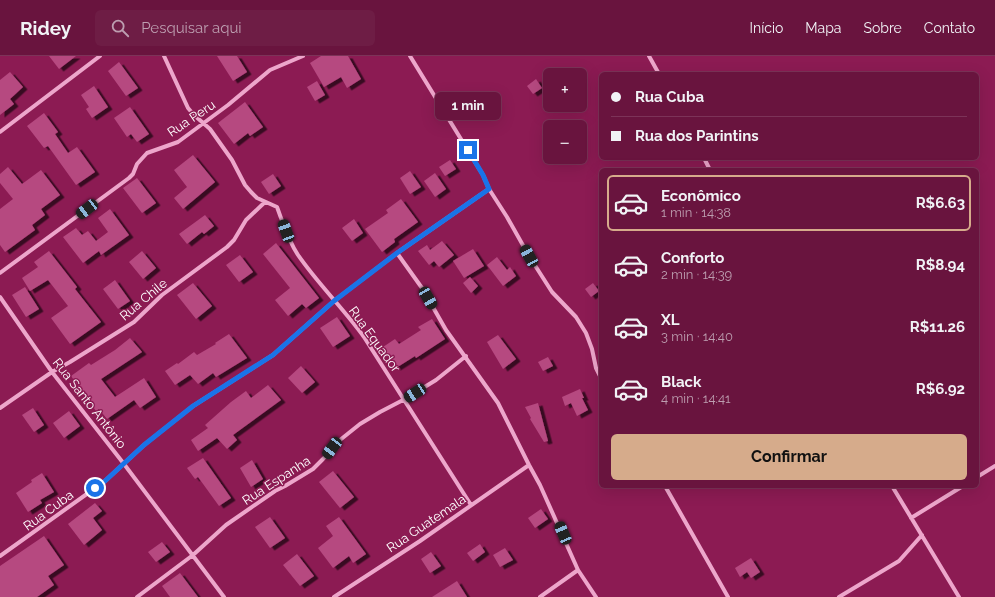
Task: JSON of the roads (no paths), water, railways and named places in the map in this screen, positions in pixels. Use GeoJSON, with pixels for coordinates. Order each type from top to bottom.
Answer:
{"type":"FeatureCollection","features":[{"type":"Feature","properties":{"kind":"street"},"geometry":{"type":"LineString","coordinates":[[0,132],[100,56]]}},
{"type":"Feature","properties":{"kind":"street","name":"Rua Equador"},"geometry":{"type":"LineString","coordinates":[[164,56],[184,101],[194,115],[210,129],[232,160],[245,185],[258,198],[277,207],[286,231],[298,254],[364,337],[405,399],[471,505]]}},
{"type":"Feature","properties":{"kind":"street","name":"Rua Peru"},"geometry":{"type":"LineString","coordinates":[[0,273],[129,178],[133,174],[137,164],[147,153],[178,142],[255,84],[270,70],[303,56]]}},
{"type":"Feature","properties":{"kind":"street"},"geometry":{"type":"LineString","coordinates":[[410,56],[480,170],[489,189],[507,216],[529,256],[552,292],[576,317],[586,333],[599,374]]}},
{"type":"Feature","properties":{"kind":"street"},"geometry":{"type":"LineString","coordinates":[[649,56],[658,72]]}},
{"type":"Feature","properties":{"kind":"street","name":"Rua Cuba"},"geometry":{"type":"LineString","coordinates":[[0,556],[105,481],[144,445],[193,406],[273,355],[334,301],[397,253],[489,189]]}},
{"type":"Feature","properties":{"kind":"street","name":"Rua Chile"},"geometry":{"type":"LineString","coordinates":[[0,408],[52,372],[134,322],[162,295],[227,247],[234,240],[246,220],[265,202]]}},
{"type":"Feature","properties":{"kind":"street"},"geometry":{"type":"LineString","coordinates":[[397,253],[422,288],[446,330],[466,356],[480,380],[498,403],[554,514],[578,570],[596,597]]}},
{"type":"Feature","properties":{"kind":"street","name":"Rua Santo Antônio"},"geometry":{"type":"LineString","coordinates":[[0,296],[52,372],[124,464],[224,597]]}},
{"type":"Feature","properties":{"kind":"street","name":"Rua Espanha"},"geometry":{"type":"LineString","coordinates":[[137,597],[193,555],[231,522],[275,491],[313,469],[340,440],[360,424],[436,380],[466,356]]}},
{"type":"Feature","properties":{"kind":"street","name":"Rua Guatemala"},"geometry":{"type":"LineString","coordinates":[[334,597],[420,541],[529,465]]}},
{"type":"Feature","properties":{"kind":"street"},"geometry":{"type":"LineString","coordinates":[[979,476],[995,466]]}},
{"type":"Feature","properties":{"kind":"street"},"geometry":{"type":"LineString","coordinates":[[666,488],[728,597]]}},
{"type":"Feature","properties":{"kind":"street"},"geometry":{"type":"LineString","coordinates":[[893,488],[959,597]]}},
{"type":"Feature","properties":{"kind":"street"},"geometry":{"type":"LineString","coordinates":[[911,518],[960,488]]}},
{"type":"Feature","properties":{"kind":"street"},"geometry":{"type":"LineString","coordinates":[[839,597],[899,561],[922,535]]}},
{"type":"Feature","properties":{"kind":"street"},"geometry":{"type":"LineString","coordinates":[[540,597],[578,570]]}}]}
